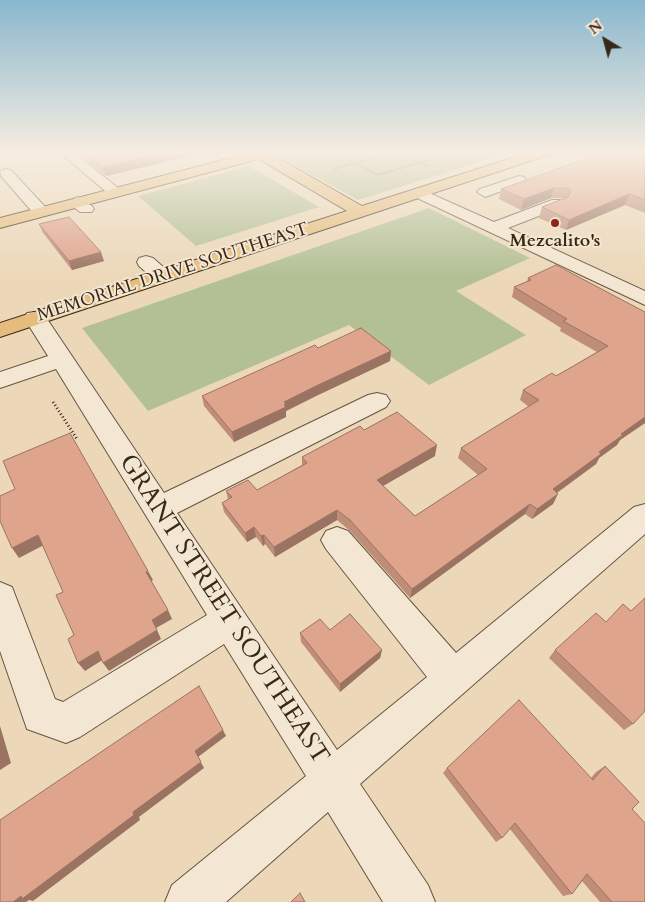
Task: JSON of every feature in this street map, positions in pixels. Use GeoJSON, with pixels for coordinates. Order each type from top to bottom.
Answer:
{"type":"FeatureCollection","features":[{"type":"Feature","properties":{"kind":"main road"},"geometry":{"type":"LineString","coordinates":[[0,223],[41,212],[82,206],[112,193]]}},
{"type":"Feature","properties":{"kind":"main road"},"geometry":{"type":"LineString","coordinates":[[329,193],[360,212]]}},
{"type":"Feature","properties":{"kind":"main road","name":"MEMORIAL DRIVE SOUTHEAST"},"geometry":{"type":"LineString","coordinates":[[0,330],[418,193]]}},
{"type":"Feature","properties":{"kind":"street"},"geometry":{"type":"LineString","coordinates":[[24,193],[41,212]]}},
{"type":"Feature","properties":{"kind":"street"},"geometry":{"type":"LineString","coordinates":[[418,193],[453,203],[494,228],[553,256],[640,291]]}},
{"type":"Feature","properties":{"kind":"street"},"geometry":{"type":"LineString","coordinates":[[494,228],[558,203]]}},
{"type":"Feature","properties":{"kind":"street"},"geometry":{"type":"LineString","coordinates":[[553,256],[573,247]]}},
{"type":"Feature","properties":{"kind":"street"},"geometry":{"type":"LineString","coordinates":[[146,262],[162,276]]}},
{"type":"Feature","properties":{"kind":"street","name":"GRANT STREET SOUTHEAST"},"geometry":{"type":"LineString","coordinates":[[35,318],[411,902]]}},
{"type":"Feature","properties":{"kind":"street"},"geometry":{"type":"LineString","coordinates":[[0,380],[61,358]]}},
{"type":"Feature","properties":{"kind":"street"},"geometry":{"type":"LineString","coordinates":[[158,509],[377,401]]}},
{"type":"Feature","properties":{"kind":"street"},"geometry":{"type":"LineString","coordinates":[[189,902],[645,516]]}},
{"type":"Feature","properties":{"kind":"street"},"geometry":{"type":"LineString","coordinates":[[337,540],[453,679]]}},
{"type":"Feature","properties":{"kind":"street"},"geometry":{"type":"LineString","coordinates":[[0,598],[41,715],[66,723],[230,620]]}},
{"type":"Feature","properties":{"kind":"path"},"geometry":{"type":"LineString","coordinates":[[53,402],[77,439]]}},
{"type":"Feature","properties":{"kind":"green space"},"geometry":{"type":"Polygon","coordinates":[[[149,193],[295,193],[319,207],[196,246],[138,196],[149,193]]]}},
{"type":"Feature","properties":{"kind":"green space"},"geometry":{"type":"Polygon","coordinates":[[[345,193],[380,193],[358,200],[345,193]]]}},
{"type":"Feature","properties":{"kind":"green space"},"geometry":{"type":"Polygon","coordinates":[[[429,208],[530,258],[456,291],[526,335],[429,385],[349,325],[148,411],[82,328],[429,208]]]}},
{"type":"Feature","properties":{"kind":"building"},"geometry":{"type":"Polygon","coordinates":[[[510,193],[540,193],[524,199],[510,193]]]}},
{"type":"Feature","properties":{"kind":"building"},"geometry":{"type":"Polygon","coordinates":[[[570,193],[645,193],[645,200],[629,194],[569,220],[542,207],[568,197],[570,193]]]}},
{"type":"Feature","properties":{"kind":"building"},"geometry":{"type":"Polygon","coordinates":[[[69,217],[101,252],[69,261],[39,224],[69,217]]]}},
{"type":"Feature","properties":{"kind":"building"},"geometry":{"type":"Polygon","coordinates":[[[556,265],[645,312],[645,417],[599,452],[601,454],[553,489],[558,494],[537,509],[530,504],[412,589],[350,520],[337,510],[274,547],[254,527],[245,533],[222,503],[232,497],[226,491],[248,480],[257,490],[307,463],[302,457],[360,426],[364,430],[397,412],[437,445],[377,480],[415,516],[487,469],[461,448],[539,400],[523,390],[552,373],[556,376],[608,346],[563,321],[567,319],[514,287],[531,280],[528,278],[556,265]]]}},
{"type":"Feature","properties":{"kind":"building"},"geometry":{"type":"Polygon","coordinates":[[[361,328],[391,351],[284,402],[286,407],[232,432],[202,396],[315,345],[318,348],[361,328]]]}},
{"type":"Feature","properties":{"kind":"building"},"geometry":{"type":"Polygon","coordinates":[[[70,433],[168,610],[152,620],[157,630],[103,663],[98,651],[78,663],[68,639],[74,635],[56,595],[63,592],[38,535],[12,548],[0,521],[0,496],[15,489],[3,461],[70,433]]]}},
{"type":"Feature","properties":{"kind":"building"},"geometry":{"type":"Polygon","coordinates":[[[645,598],[645,711],[633,724],[555,650],[596,613],[606,622],[623,604],[631,611],[645,598]]]}},
{"type":"Feature","properties":{"kind":"building"},"geometry":{"type":"Polygon","coordinates":[[[350,614],[382,650],[340,684],[300,633],[320,619],[330,630],[350,614]]]}},
{"type":"Feature","properties":{"kind":"building"},"geometry":{"type":"Polygon","coordinates":[[[199,686],[223,730],[195,751],[201,762],[133,812],[134,815],[22,899],[21,896],[13,902],[0,902],[0,820],[199,686]]]}},
{"type":"Feature","properties":{"kind":"building"},"geometry":{"type":"Polygon","coordinates":[[[519,700],[593,780],[605,766],[639,802],[632,809],[645,823],[645,902],[612,902],[587,874],[572,894],[515,823],[502,838],[447,768],[519,700]]]}},
{"type":"Feature","properties":{"kind":"building"},"geometry":{"type":"Polygon","coordinates":[[[300,893],[305,902],[291,902],[300,893]]]}},
{"type":"Feature","properties":{"kind":"place","name":"Mezcalito's"},"geometry":{"type":"Point","coordinates":[555,223]}}]}
